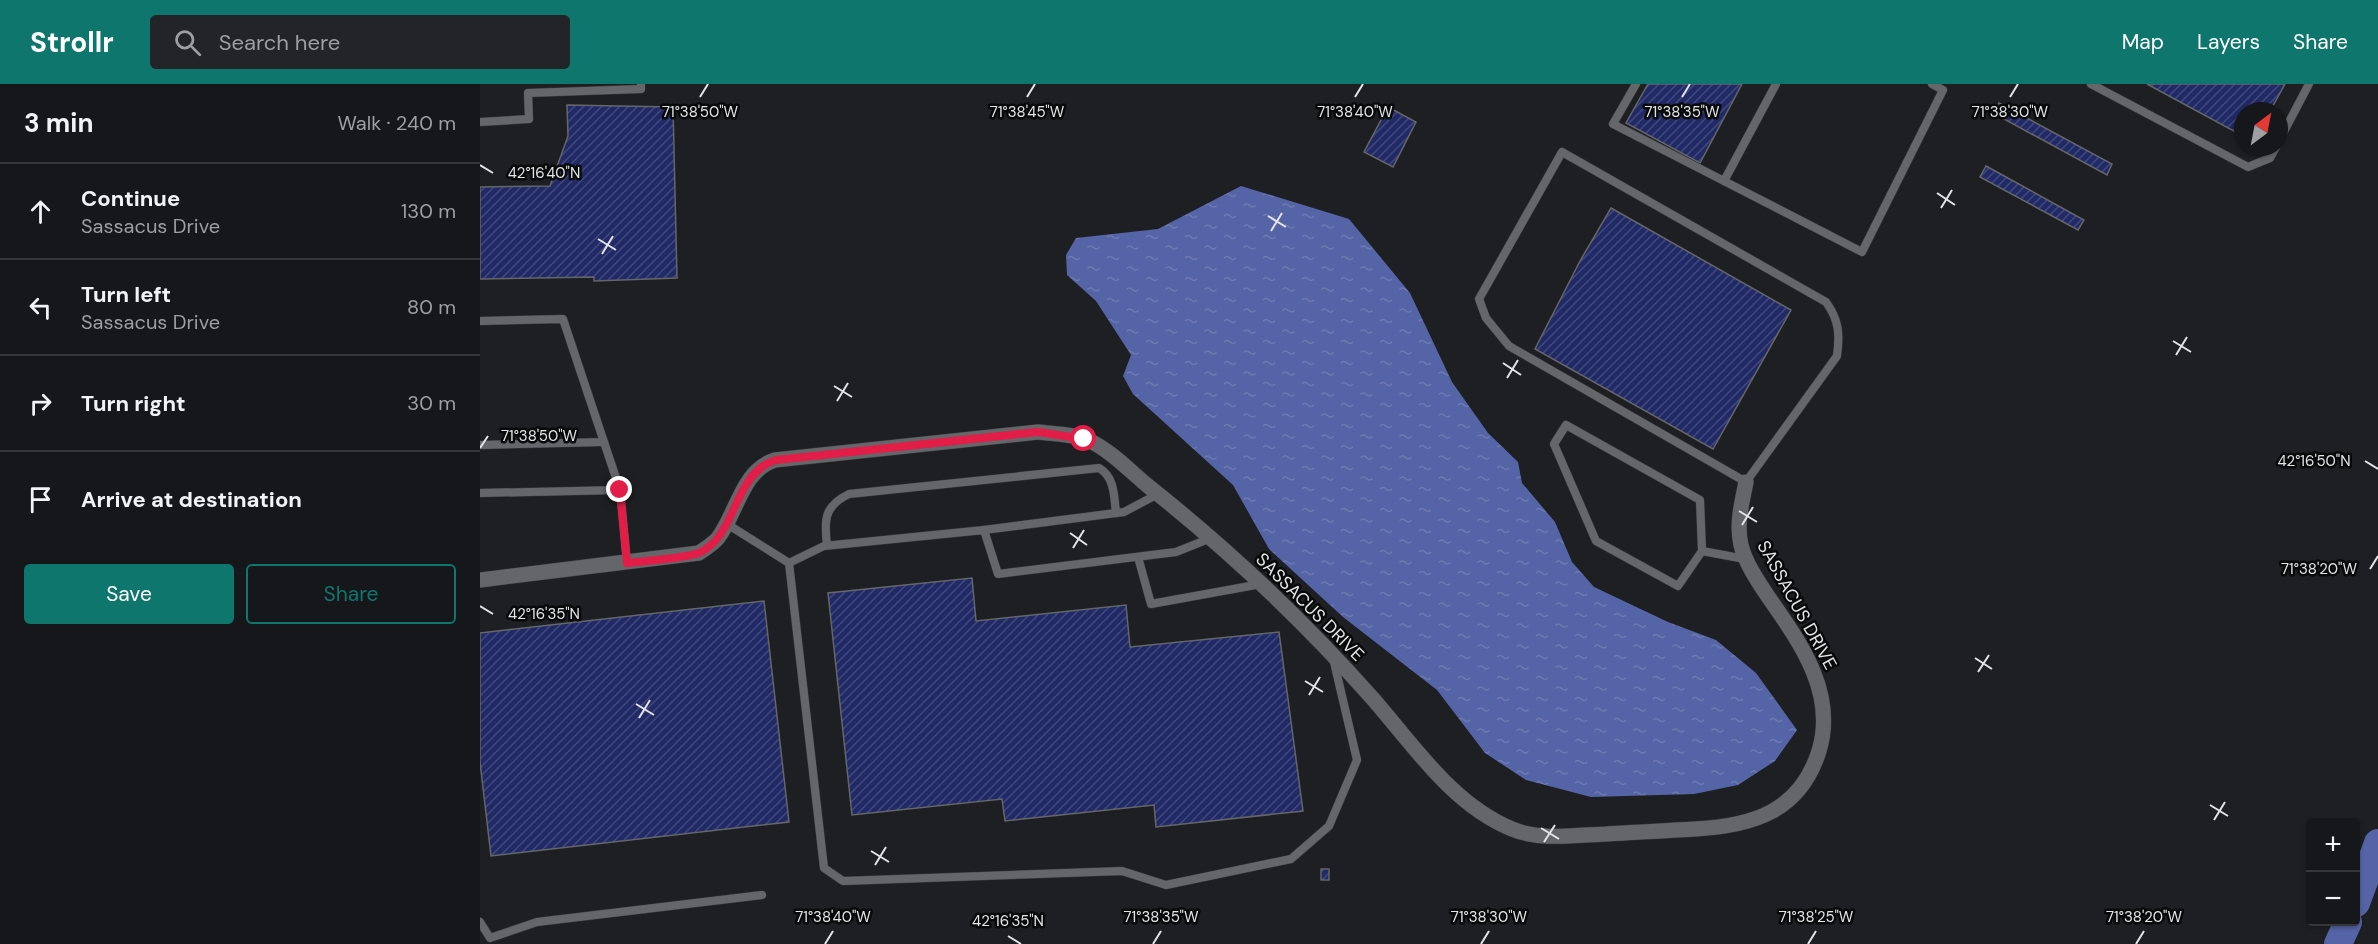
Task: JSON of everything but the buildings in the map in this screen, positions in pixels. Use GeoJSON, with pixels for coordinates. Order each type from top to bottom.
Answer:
{"type":"FeatureCollection","features":[{"type":"Feature","properties":{"kind":"street","name":"SASSACUS DRIVE"},"geometry":{"type":"LineString","coordinates":[[480,580],[699,553],[717,540],[746,485],[768,462],[1038,432],[1084,439],[1092,442],[1158,494],[1261,584],[1332,653],[1455,792],[1485,815],[1511,828],[1530,834],[1553,837],[1712,828],[1756,820],[1775,810],[1802,784],[1817,757],[1825,723],[1822,695],[1810,665],[1798,640],[1758,581],[1741,546],[1738,517],[1746,482]]}},
{"type":"Feature","properties":{"kind":"lane"},"geometry":{"type":"LineString","coordinates":[[480,122],[529,119],[528,93],[640,89],[640,84]]}},
{"type":"Feature","properties":{"kind":"lane"},"geometry":{"type":"LineString","coordinates":[[1636,84],[1613,124],[1862,252],[1943,90],[1932,84]]}},
{"type":"Feature","properties":{"kind":"lane"},"geometry":{"type":"LineString","coordinates":[[1724,181],[1776,84]]}},
{"type":"Feature","properties":{"kind":"lane"},"geometry":{"type":"LineString","coordinates":[[2091,84],[2248,167],[2271,156]]}},
{"type":"Feature","properties":{"kind":"lane"},"geometry":{"type":"LineString","coordinates":[[2288,124],[2309,84]]}},
{"type":"Feature","properties":{"kind":"lane"},"geometry":{"type":"LineString","coordinates":[[1562,152],[1826,302],[1834,312],[1840,336],[1837,356],[1746,482],[1509,346],[1486,318],[1479,299],[1562,152]]}},
{"type":"Feature","properties":{"kind":"lane"},"geometry":{"type":"LineString","coordinates":[[480,321],[563,319],[620,490],[627,563]]}},
{"type":"Feature","properties":{"kind":"lane"},"geometry":{"type":"LineString","coordinates":[[1566,425],[1700,500],[1702,551],[1678,586],[1596,541],[1554,444],[1566,425]]}},
{"type":"Feature","properties":{"kind":"lane"},"geometry":{"type":"LineString","coordinates":[[480,445],[604,442]]}},
{"type":"Feature","properties":{"kind":"lane"},"geometry":{"type":"LineString","coordinates":[[827,545],[825,530],[827,512],[832,505],[849,494],[980,479],[1099,468],[1105,471],[1112,484],[1116,513]]}},
{"type":"Feature","properties":{"kind":"lane"},"geometry":{"type":"LineString","coordinates":[[480,493],[620,490]]}},
{"type":"Feature","properties":{"kind":"lane"},"geometry":{"type":"LineString","coordinates":[[789,562],[827,545],[984,530],[1124,512],[1158,494]]}},
{"type":"Feature","properties":{"kind":"lane"},"geometry":{"type":"LineString","coordinates":[[727,524],[789,562]]}},
{"type":"Feature","properties":{"kind":"lane"},"geometry":{"type":"LineString","coordinates":[[984,530],[998,574],[1176,552],[1211,538]]}},
{"type":"Feature","properties":{"kind":"lane"},"geometry":{"type":"LineString","coordinates":[[1702,551],[1747,559]]}},
{"type":"Feature","properties":{"kind":"lane"},"geometry":{"type":"LineString","coordinates":[[1138,557],[1151,604],[1261,584]]}},
{"type":"Feature","properties":{"kind":"lane"},"geometry":{"type":"LineString","coordinates":[[789,562],[824,868],[843,880],[1122,872],[1166,885],[1291,859],[1329,826],[1357,760],[1332,653]]}},
{"type":"Feature","properties":{"kind":"lane"},"geometry":{"type":"LineString","coordinates":[[480,922],[491,941],[537,922],[762,896]]}},
{"type":"Feature","properties":{"kind":"water"},"geometry":{"type":"Polygon","coordinates":[[[1241,186],[1349,219],[1410,293],[1452,382],[1488,433],[1518,462],[1522,483],[1555,522],[1572,562],[1594,587],[1668,622],[1716,640],[1756,673],[1797,730],[1775,761],[1738,785],[1694,794],[1591,797],[1526,780],[1485,753],[1437,690],[1343,617],[1269,549],[1233,485],[1133,394],[1123,376],[1131,355],[1096,301],[1067,275],[1066,255],[1076,238],[1158,229],[1241,186]]]}},
{"type":"Feature","properties":{"kind":"waterway"},"geometry":{"type":"LineString","coordinates":[[2360,892],[2378,843]]}},
{"type":"Feature","properties":{"kind":"waterway"},"geometry":{"type":"LineString","coordinates":[[2338,944],[2346,926]]}},
{"type":"Feature","properties":{"kind":"route"},"geometry":{"type":"LineString","coordinates":[[620,490],[627,563],[699,553],[717,540],[746,485],[768,462],[1038,432],[1084,439]]}}]}
